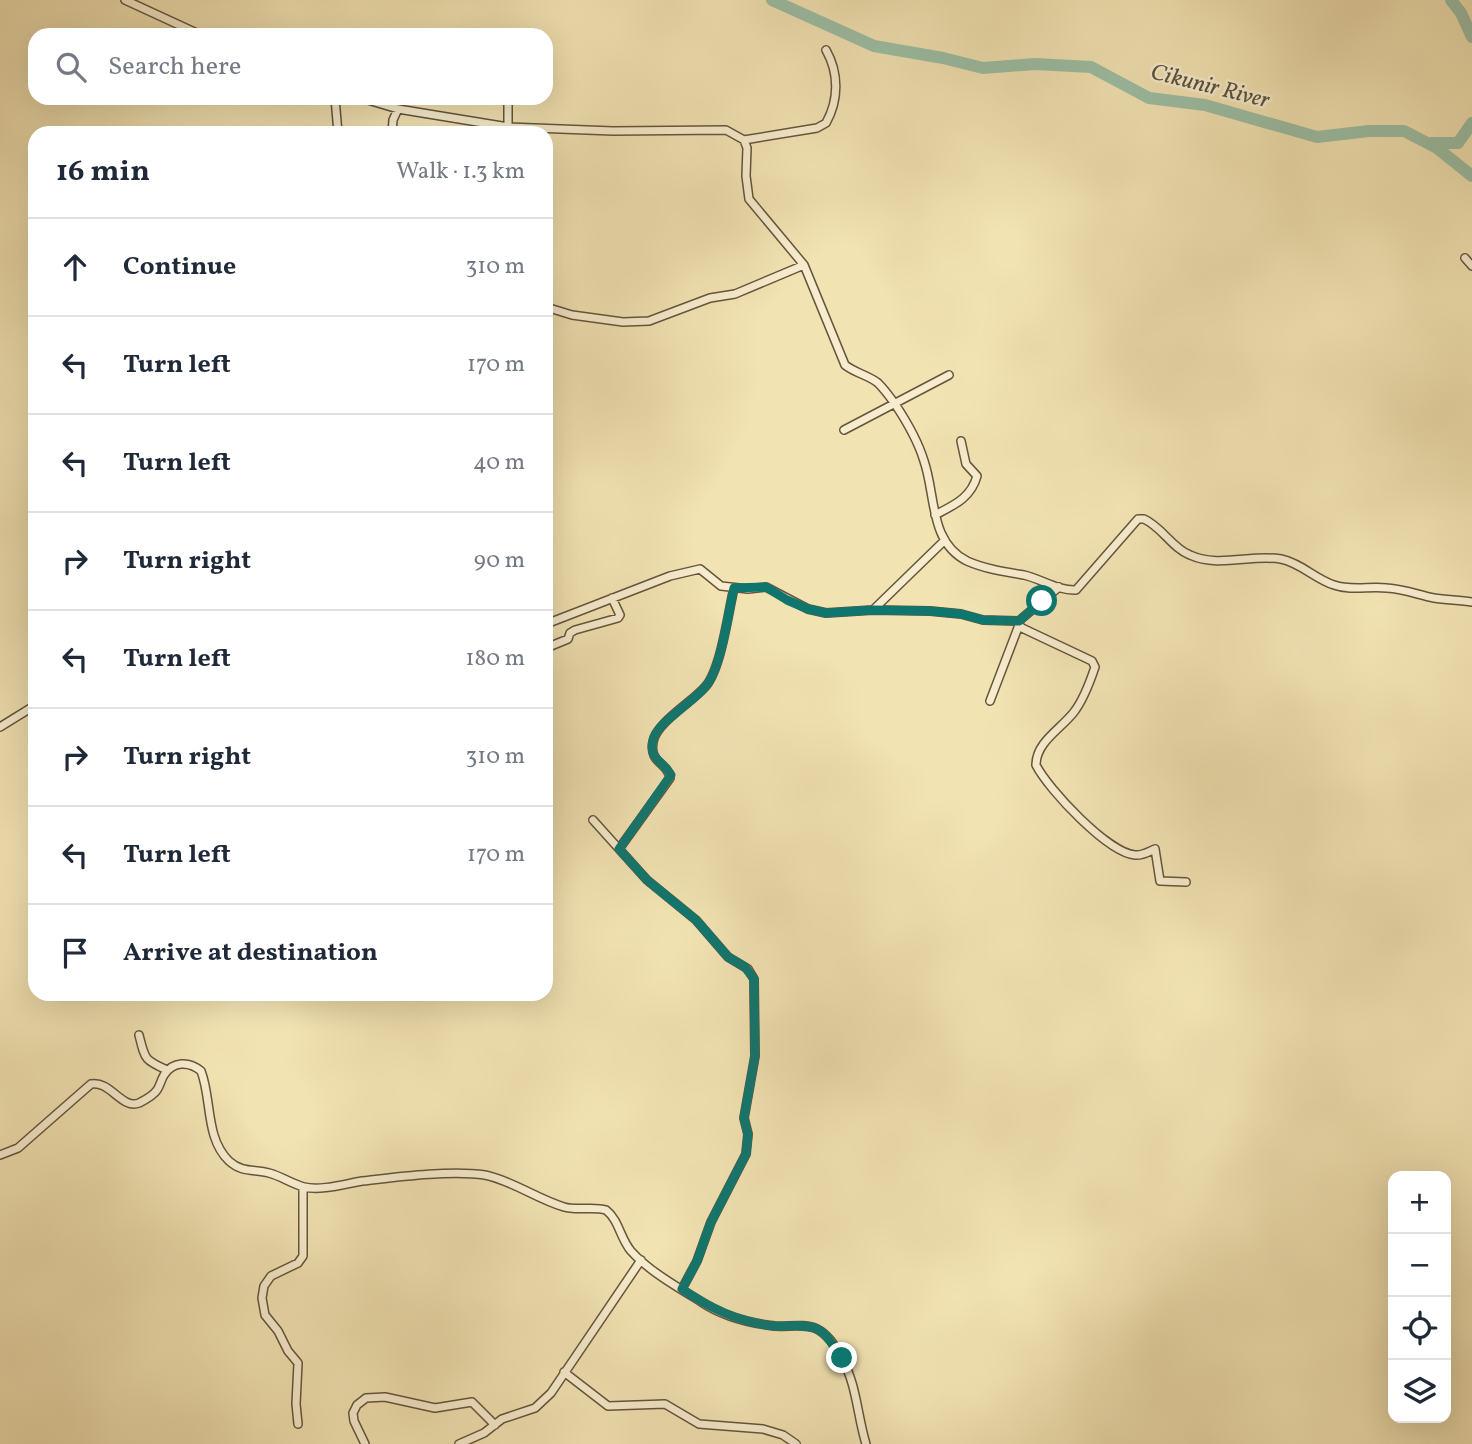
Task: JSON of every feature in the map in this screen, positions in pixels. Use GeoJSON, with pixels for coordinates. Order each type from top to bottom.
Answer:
{"type":"FeatureCollection","features":[{"type":"Feature","properties":{"kind":"street"},"geometry":{"type":"LineString","coordinates":[[125,0],[186,28]]}},
{"type":"Feature","properties":{"kind":"street"},"geometry":{"type":"LineString","coordinates":[[553,129],[726,130],[744,140],[817,128],[826,123],[835,100],[833,63],[826,50]]}},
{"type":"Feature","properties":{"kind":"street"},"geometry":{"type":"LineString","coordinates":[[336,105],[337,126]]}},
{"type":"Feature","properties":{"kind":"street"},"geometry":{"type":"LineString","coordinates":[[385,105],[502,126]]}},
{"type":"Feature","properties":{"kind":"street"},"geometry":{"type":"LineString","coordinates":[[508,105],[508,126]]}},
{"type":"Feature","properties":{"kind":"street"},"geometry":{"type":"LineString","coordinates":[[393,126],[398,109]]}},
{"type":"Feature","properties":{"kind":"street"},"geometry":{"type":"LineString","coordinates":[[744,140],[747,148],[749,199],[804,265],[845,365],[878,383],[894,403],[922,453],[935,515],[945,540],[967,561],[993,570],[1040,578],[1071,590],[1080,586],[1138,519],[1144,519],[1183,552],[1201,559],[1282,559],[1332,585],[1350,588],[1384,587],[1472,602]]}},
{"type":"Feature","properties":{"kind":"street"},"geometry":{"type":"LineString","coordinates":[[1465,258],[1472,266]]}},
{"type":"Feature","properties":{"kind":"street"},"geometry":{"type":"LineString","coordinates":[[553,309],[572,315],[623,322],[649,321],[710,298],[735,294],[804,265]]}},
{"type":"Feature","properties":{"kind":"street"},"geometry":{"type":"LineString","coordinates":[[844,430],[949,375]]}},
{"type":"Feature","properties":{"kind":"street"},"geometry":{"type":"LineString","coordinates":[[935,515],[965,498],[975,484],[977,476],[966,464],[961,441]]}},
{"type":"Feature","properties":{"kind":"street"},"geometry":{"type":"LineString","coordinates":[[873,610],[945,540]]}},
{"type":"Feature","properties":{"kind":"street"},"geometry":{"type":"LineString","coordinates":[[553,621],[670,576],[700,569],[721,586],[766,587],[787,600],[826,613],[930,611],[1019,623]]}},
{"type":"Feature","properties":{"kind":"street"},"geometry":{"type":"LineString","coordinates":[[990,701],[1019,623],[1059,587]]}},
{"type":"Feature","properties":{"kind":"street"},"geometry":{"type":"LineString","coordinates":[[619,849],[671,775],[652,752],[653,738],[659,727],[708,685],[716,665],[734,588]]}},
{"type":"Feature","properties":{"kind":"street"},"geometry":{"type":"LineString","coordinates":[[553,645],[568,639],[570,633],[575,630],[620,617],[612,598]]}},
{"type":"Feature","properties":{"kind":"street"},"geometry":{"type":"LineString","coordinates":[[1019,623],[1022,628],[1092,661],[1095,665],[1076,709],[1045,743],[1035,762],[1038,769],[1057,795],[1105,840],[1126,853],[1135,855],[1155,849],[1159,880],[1186,882]]}},
{"type":"Feature","properties":{"kind":"street"},"geometry":{"type":"LineString","coordinates":[[0,727],[28,710]]}},
{"type":"Feature","properties":{"kind":"street"},"geometry":{"type":"LineString","coordinates":[[593,820],[647,880],[696,920],[728,957],[745,967],[754,979],[755,1056],[744,1118],[748,1135],[746,1154],[711,1222],[697,1261],[682,1289]]}},
{"type":"Feature","properties":{"kind":"street"},"geometry":{"type":"LineString","coordinates":[[139,1035],[144,1057],[167,1070]]}},
{"type":"Feature","properties":{"kind":"street"},"geometry":{"type":"LineString","coordinates":[[0,1155],[18,1148],[91,1084],[103,1084],[133,1105],[148,1098],[156,1090],[167,1070],[187,1063],[201,1070],[211,1125],[227,1160],[246,1171],[265,1172],[303,1187],[315,1188],[377,1179],[464,1173],[485,1175],[568,1208],[606,1210],[613,1217],[623,1239],[641,1260],[724,1314],[742,1320],[772,1325],[810,1326],[819,1330],[842,1358],[858,1403],[866,1444]]}},
{"type":"Feature","properties":{"kind":"street"},"geometry":{"type":"LineString","coordinates":[[298,1424],[297,1359],[288,1351],[278,1331],[265,1315],[262,1298],[264,1286],[271,1276],[298,1262],[303,1256],[303,1187]]}},
{"type":"Feature","properties":{"kind":"street"},"geometry":{"type":"LineString","coordinates":[[459,1444],[474,1439],[502,1419],[535,1408],[551,1393],[641,1260]]}},
{"type":"Feature","properties":{"kind":"street"},"geometry":{"type":"LineString","coordinates":[[565,1372],[608,1406],[665,1404],[699,1424],[770,1430],[796,1444]]}},
{"type":"Feature","properties":{"kind":"street"},"geometry":{"type":"LineString","coordinates":[[365,1444],[353,1413],[357,1405],[373,1396],[435,1408],[472,1402],[495,1425]]}},
{"type":"Feature","properties":{"kind":"waterway","name":"Cikunir River"},"geometry":{"type":"LineString","coordinates":[[772,0],[874,46],[983,68],[1035,64],[1091,67],[1149,98],[1205,105],[1317,137],[1369,131],[1404,131],[1437,148],[1472,176]]}},
{"type":"Feature","properties":{"kind":"waterway"},"geometry":{"type":"LineString","coordinates":[[1451,0],[1461,13],[1472,37]]}},
{"type":"Feature","properties":{"kind":"waterway"},"geometry":{"type":"LineString","coordinates":[[1431,143],[1458,143],[1472,123]]}},
{"type":"Feature","properties":{"kind":"route"},"geometry":{"type":"LineString","coordinates":[[842,1358],[826,1336],[810,1326],[772,1325],[742,1320],[702,1303],[682,1289],[702,1250],[711,1222],[746,1154],[748,1135],[744,1118],[755,1056],[754,979],[745,967],[728,957],[696,920],[653,886],[619,849],[671,775],[652,752],[653,738],[659,727],[708,685],[714,674],[734,588],[766,587],[787,600],[826,613],[930,611],[961,614],[983,620],[1019,621],[1042,601]]}}]}
